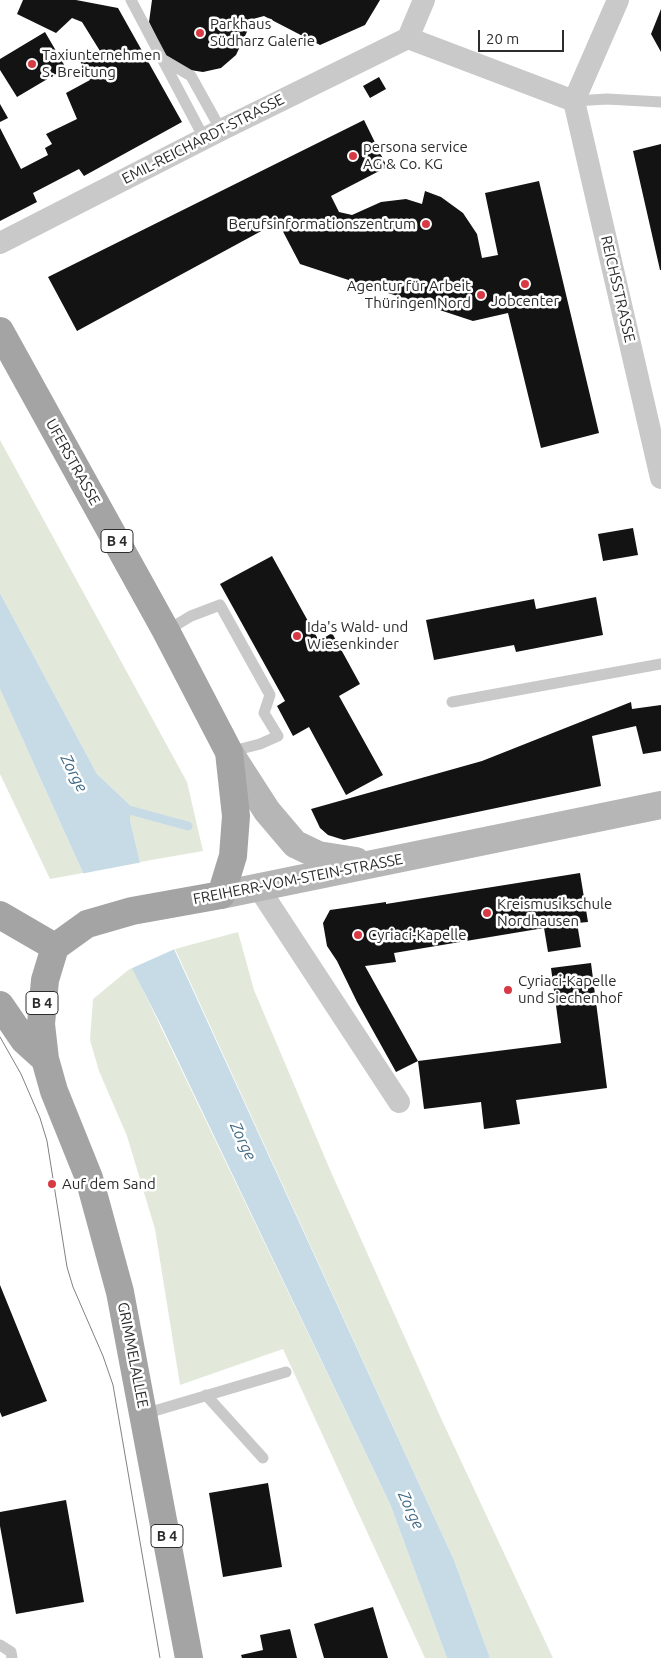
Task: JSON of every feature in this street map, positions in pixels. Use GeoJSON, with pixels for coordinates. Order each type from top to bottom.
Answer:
{"type":"FeatureCollection","features":[{"type":"Feature","properties":{"kind":"main road","name":"UFERSTRASSE"},"geometry":{"type":"LineString","coordinates":[[0,332],[166,631],[229,752]]}},
{"type":"Feature","properties":{"kind":"main road"},"geometry":{"type":"LineString","coordinates":[[229,752],[266,811],[295,844],[318,855],[370,863]]}},
{"type":"Feature","properties":{"kind":"main road","name":"B 4"},"geometry":{"type":"LineString","coordinates":[[221,896],[233,856],[236,816],[229,752]]}},
{"type":"Feature","properties":{"kind":"main road","name":"FREIHERR-VOM-STEIN-STRASSE"},"geometry":{"type":"LineString","coordinates":[[55,947],[87,924],[132,911],[221,896],[370,863],[659,811]]}},
{"type":"Feature","properties":{"kind":"main road"},"geometry":{"type":"LineString","coordinates":[[0,915],[55,947]]}},
{"type":"Feature","properties":{"kind":"main road","name":"B 4"},"geometry":{"type":"LineString","coordinates":[[45,1059],[41,1024],[42,1001],[44,980],[55,947]]}},
{"type":"Feature","properties":{"kind":"main road","name":"B 4"},"geometry":{"type":"LineString","coordinates":[[0,1005],[24,1040],[45,1059]]}},
{"type":"Feature","properties":{"kind":"main road","name":"GRIMMELALLEE"},"geometry":{"type":"LineString","coordinates":[[45,1059],[54,1092],[89,1178],[120,1292],[189,1658]]}},
{"type":"Feature","properties":{"kind":"street"},"geometry":{"type":"LineString","coordinates":[[424,0],[408,38],[574,101],[618,0]]}},
{"type":"Feature","properties":{"kind":"street","name":"EMIL-REICHARDT-STRASSE"},"geometry":{"type":"LineString","coordinates":[[0,243],[212,134],[408,38]]}},
{"type":"Feature","properties":{"kind":"street","name":"REICHSSTRASSE"},"geometry":{"type":"LineString","coordinates":[[574,101],[661,478]]}},
{"type":"Feature","properties":{"kind":"street"},"geometry":{"type":"LineString","coordinates":[[258,887],[399,1102]]}},
{"type":"Feature","properties":{"kind":"lane"},"geometry":{"type":"LineString","coordinates":[[131,0],[162,59],[212,134]]}},
{"type":"Feature","properties":{"kind":"lane"},"geometry":{"type":"LineString","coordinates":[[162,59],[191,76],[212,134]]}},
{"type":"Feature","properties":{"kind":"lane"},"geometry":{"type":"LineString","coordinates":[[574,101],[607,99],[661,102]]}},
{"type":"Feature","properties":{"kind":"lane"},"geometry":{"type":"LineString","coordinates":[[166,631],[190,616],[220,604],[270,695],[264,713],[278,736],[260,744],[229,752]]}},
{"type":"Feature","properties":{"kind":"lane"},"geometry":{"type":"LineString","coordinates":[[452,702],[661,664]]}},
{"type":"Feature","properties":{"kind":"lane"},"geometry":{"type":"LineString","coordinates":[[144,1414],[286,1372]]}},
{"type":"Feature","properties":{"kind":"lane"},"geometry":{"type":"LineString","coordinates":[[206,1395],[263,1458]]}},
{"type":"Feature","properties":{"kind":"lane"},"geometry":{"type":"LineString","coordinates":[[0,1645],[11,1652],[12,1658]]}},
{"type":"Feature","properties":{"kind":"green space"},"geometry":{"type":"Polygon","coordinates":[[[0,440],[187,782],[203,851],[140,862],[130,820],[130,805],[97,774],[0,593],[0,440]]]}},
{"type":"Feature","properties":{"kind":"green space"},"geometry":{"type":"Polygon","coordinates":[[[0,689],[83,873],[50,879],[0,774],[0,689]]]}},
{"type":"Feature","properties":{"kind":"green space"},"geometry":{"type":"Polygon","coordinates":[[[238,932],[254,990],[331,1172],[439,1414],[553,1658],[490,1658],[454,1560],[175,949],[238,932]]]}},
{"type":"Feature","properties":{"kind":"green space"},"geometry":{"type":"Polygon","coordinates":[[[132,967],[390,1504],[447,1658],[425,1658],[283,1349],[180,1385],[155,1229],[127,1136],[99,1071],[90,1040],[93,999],[132,967]]]}},
{"type":"Feature","properties":{"kind":"water","name":"Zorge"},"geometry":{"type":"Polygon","coordinates":[[[0,593],[97,774],[130,805],[130,820],[140,862],[174,949],[454,1560],[490,1658],[447,1658],[390,1504],[161,1025],[83,873],[0,689],[0,593]]]}},
{"type":"Feature","properties":{"kind":"pier"},"geometry":{"type":"Polygon","coordinates":[[[143,862],[177,948],[130,969],[80,874],[143,862]]]}},
{"type":"Feature","properties":{"kind":"building"},"geometry":{"type":"Polygon","coordinates":[[[23,0],[76,0],[118,8],[182,122],[84,176],[79,169],[33,193],[37,202],[0,221],[0,128],[21,169],[48,155],[45,148],[52,144],[46,134],[77,119],[66,93],[90,80],[80,61],[100,51],[82,22],[72,18],[56,33],[17,14],[23,0]]]}},
{"type":"Feature","properties":{"kind":"building","name":"Parkhaus Südharz Galerie"},"geometry":{"type":"Polygon","coordinates":[[[152,0],[380,0],[365,25],[320,45],[264,16],[253,19],[236,55],[221,68],[203,72],[190,70],[165,55],[149,22],[152,0]]]}},
{"type":"Feature","properties":{"kind":"building"},"geometry":{"type":"Polygon","coordinates":[[[661,9],[661,52],[651,34],[661,9]]]}},
{"type":"Feature","properties":{"kind":"building","name":"Taxiunternehmen S. Breitung"},"geometry":{"type":"Polygon","coordinates":[[[45,32],[66,68],[17,97],[0,70],[0,59],[45,32]]]}},
{"type":"Feature","properties":{"kind":"building"},"geometry":{"type":"Polygon","coordinates":[[[379,77],[386,89],[370,98],[363,86],[379,77]]]}},
{"type":"Feature","properties":{"kind":"building"},"geometry":{"type":"Polygon","coordinates":[[[0,104],[8,118],[0,122],[0,104]]]}},
{"type":"Feature","properties":{"kind":"building","name":"Agentur für Arbeit Thüringen Nord"},"geometry":{"type":"Polygon","coordinates":[[[364,120],[387,167],[331,196],[339,212],[352,215],[381,202],[406,199],[422,204],[425,191],[441,197],[463,213],[477,234],[482,258],[498,255],[485,193],[539,181],[599,433],[541,448],[508,313],[473,321],[300,264],[278,222],[77,331],[48,277],[364,120]]]}},
{"type":"Feature","properties":{"kind":"building"},"geometry":{"type":"Polygon","coordinates":[[[661,144],[661,270],[660,270],[633,151],[661,144]]]}},
{"type":"Feature","properties":{"kind":"building"},"geometry":{"type":"Polygon","coordinates":[[[633,528],[638,555],[603,561],[598,534],[633,528]]]}},
{"type":"Feature","properties":{"kind":"building"},"geometry":{"type":"Polygon","coordinates":[[[272,556],[319,641],[332,633],[360,684],[339,696],[383,775],[346,795],[309,727],[293,736],[277,706],[285,701],[220,584],[272,556]]]}},
{"type":"Feature","properties":{"kind":"building"},"geometry":{"type":"Polygon","coordinates":[[[596,597],[603,635],[516,652],[514,645],[434,660],[426,620],[534,599],[536,609],[596,597]]]}},
{"type":"Feature","properties":{"kind":"building"},"geometry":{"type":"Polygon","coordinates":[[[631,702],[632,709],[661,705],[661,751],[643,754],[636,726],[592,736],[601,786],[344,840],[328,835],[320,828],[311,809],[482,761],[631,702]]]}},
{"type":"Feature","properties":{"kind":"building","name":"Kreismusikschule Nordhausen"},"geometry":{"type":"Polygon","coordinates":[[[580,873],[588,922],[577,923],[581,947],[548,952],[544,928],[394,953],[396,962],[365,966],[418,1061],[396,1072],[357,1002],[337,961],[327,946],[323,923],[330,910],[386,902],[386,904],[580,873]]]}},
{"type":"Feature","properties":{"kind":"building"},"geometry":{"type":"Polygon","coordinates":[[[591,963],[607,1088],[516,1100],[520,1124],[484,1129],[481,1102],[424,1109],[418,1061],[561,1043],[551,968],[591,963]]]}},
{"type":"Feature","properties":{"kind":"building"},"geometry":{"type":"Polygon","coordinates":[[[0,1285],[47,1401],[2,1417],[0,1412],[0,1285]]]}},
{"type":"Feature","properties":{"kind":"building"},"geometry":{"type":"Polygon","coordinates":[[[268,1483],[282,1567],[223,1577],[209,1493],[268,1483]]]}},
{"type":"Feature","properties":{"kind":"building"},"geometry":{"type":"Polygon","coordinates":[[[66,1500],[84,1602],[16,1614],[0,1526],[0,1512],[66,1500]]]}},
{"type":"Feature","properties":{"kind":"building"},"geometry":{"type":"Polygon","coordinates":[[[373,1607],[388,1658],[324,1658],[314,1624],[373,1607]]]}},
{"type":"Feature","properties":{"kind":"building"},"geometry":{"type":"Polygon","coordinates":[[[290,1629],[297,1658],[242,1658],[241,1655],[263,1650],[260,1635],[290,1629]]]}},
{"type":"Feature","properties":{"kind":"waterway"},"geometry":{"type":"LineString","coordinates":[[118,807],[188,826]]}},
{"type":"Feature","properties":{"kind":"tram line"},"geometry":{"type":"LineString","coordinates":[[0,1037],[21,1074],[40,1118],[47,1141],[67,1267],[73,1287],[103,1356],[113,1385],[160,1658]]}},
{"type":"Feature","properties":{"kind":"place","name":"Parkhaus Südharz Galerie"},"geometry":{"type":"Point","coordinates":[200,33]}},
{"type":"Feature","properties":{"kind":"place","name":"Taxiunternehmen S. Breitung"},"geometry":{"type":"Point","coordinates":[32,64]}},
{"type":"Feature","properties":{"kind":"place","name":"persona service AG & Co. KG"},"geometry":{"type":"Point","coordinates":[353,156]}},
{"type":"Feature","properties":{"kind":"place","name":"Berufsinformationszentrum"},"geometry":{"type":"Point","coordinates":[426,224]}},
{"type":"Feature","properties":{"kind":"place","name":"Jobcenter"},"geometry":{"type":"Point","coordinates":[525,284]}},
{"type":"Feature","properties":{"kind":"place","name":"Agentur für Arbeit Thüringen Nord"},"geometry":{"type":"Point","coordinates":[481,295]}},
{"type":"Feature","properties":{"kind":"place","name":"Ida's Wald- und Wiesenkinder"},"geometry":{"type":"Point","coordinates":[297,636]}},
{"type":"Feature","properties":{"kind":"place","name":"Kreismusikschule Nordhausen"},"geometry":{"type":"Point","coordinates":[487,913]}},
{"type":"Feature","properties":{"kind":"place","name":"Cyriaci-Kapelle"},"geometry":{"type":"Point","coordinates":[358,935]}},
{"type":"Feature","properties":{"kind":"place","name":"Cyriaci-Kapelle und Siechenhof"},"geometry":{"type":"Point","coordinates":[508,990]}},
{"type":"Feature","properties":{"kind":"place","name":"Auf dem Sand"},"geometry":{"type":"Point","coordinates":[52,1184]}}]}
